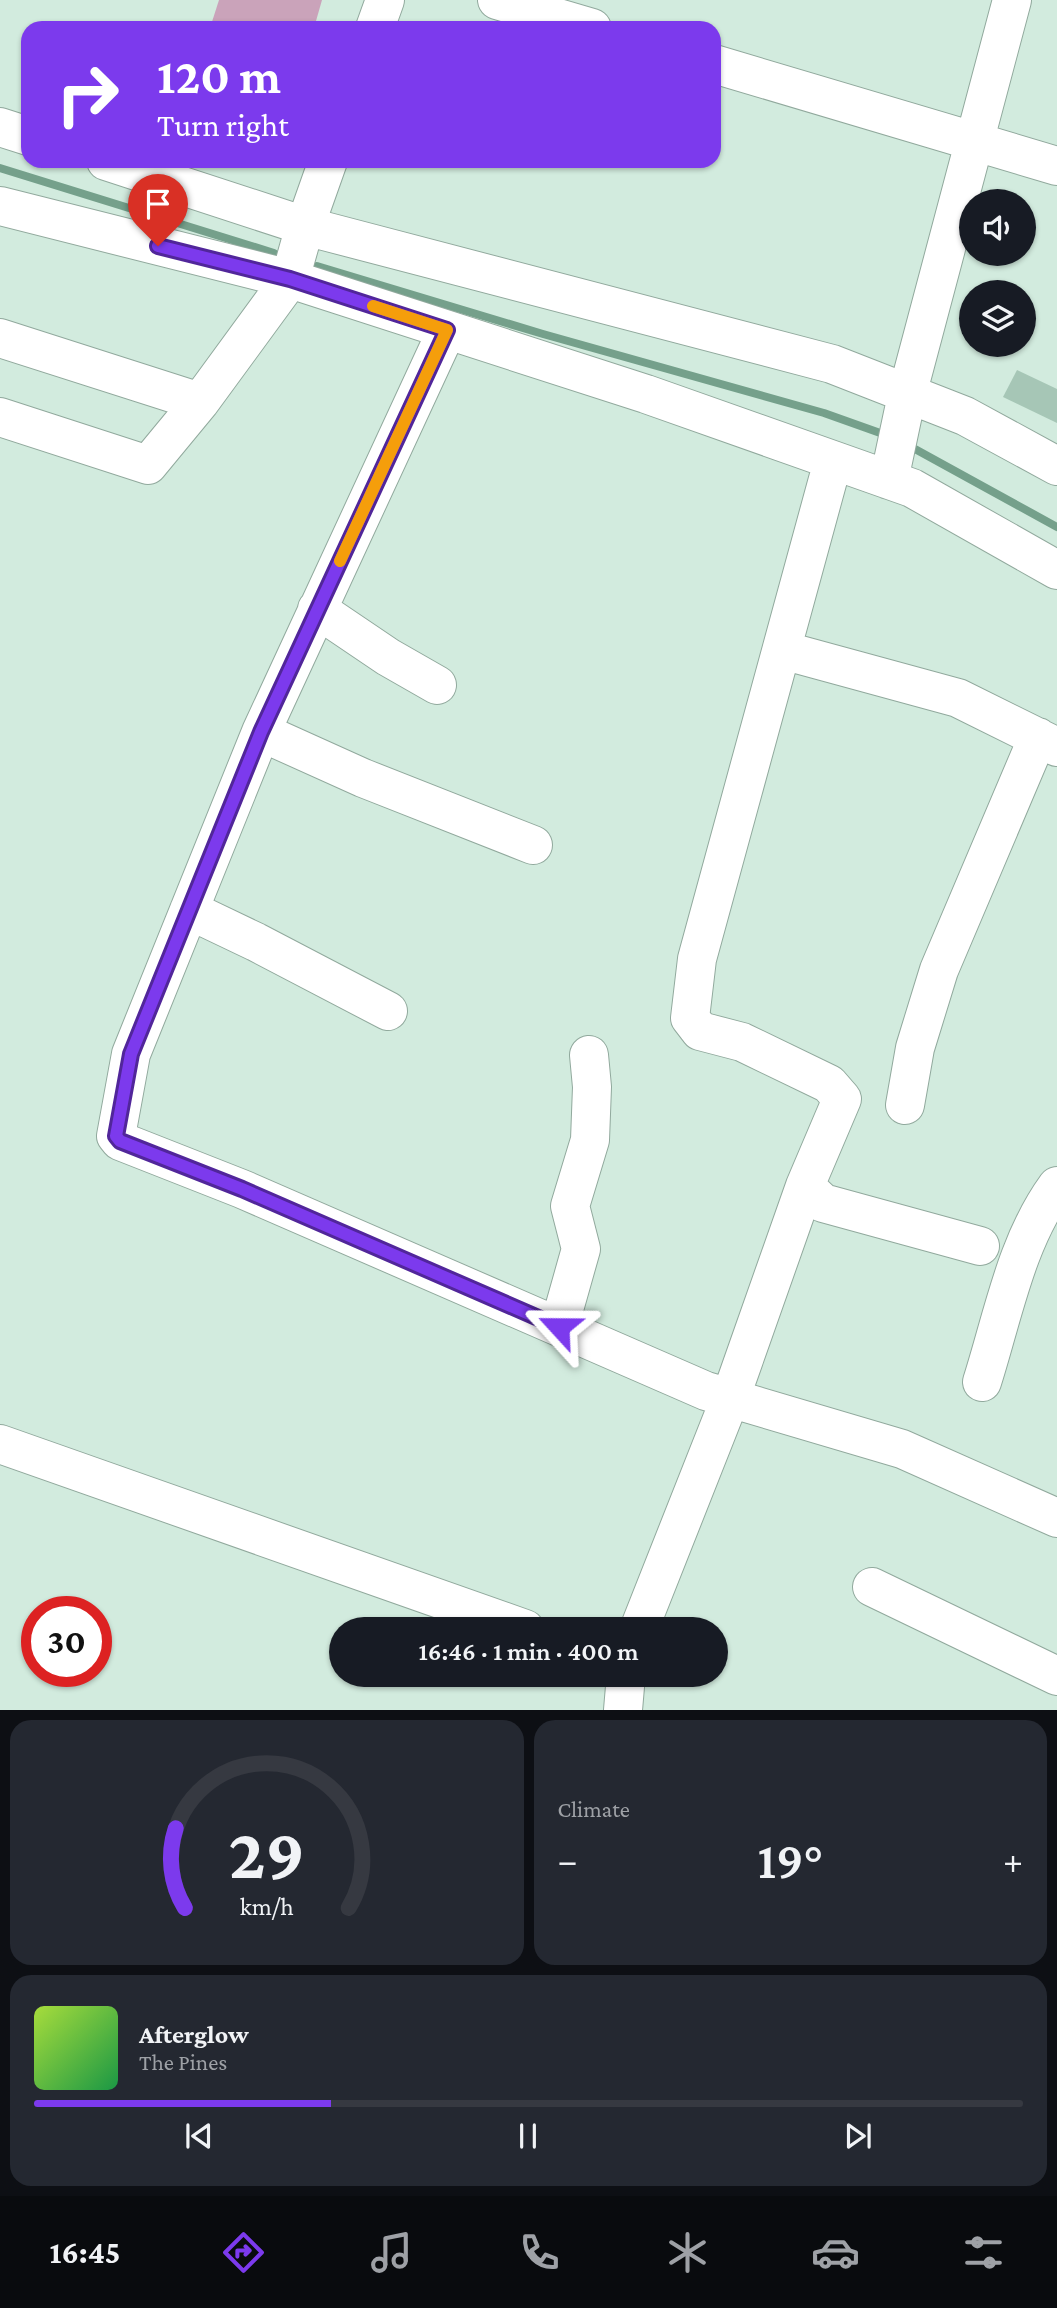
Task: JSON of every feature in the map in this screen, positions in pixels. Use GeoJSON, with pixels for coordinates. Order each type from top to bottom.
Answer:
{"type":"FeatureCollection","features":[{"type":"Feature","properties":{"kind":"street"},"geometry":{"type":"LineString","coordinates":[[378,21],[385,0]]}},
{"type":"Feature","properties":{"kind":"street"},"geometry":{"type":"LineString","coordinates":[[497,0],[568,21]]}},
{"type":"Feature","properties":{"kind":"street"},"geometry":{"type":"LineString","coordinates":[[889,480],[907,395],[1012,0]]}},
{"type":"Feature","properties":{"kind":"street"},"geometry":{"type":"LineString","coordinates":[[721,66],[1057,166]]}},
{"type":"Feature","properties":{"kind":"street"},"geometry":{"type":"LineString","coordinates":[[0,127],[21,134]]}},
{"type":"Feature","properties":{"kind":"street"},"geometry":{"type":"LineString","coordinates":[[127,168],[305,226],[832,364],[965,416],[1057,466]]}},
{"type":"Feature","properties":{"kind":"street"},"geometry":{"type":"LineString","coordinates":[[0,417],[148,465],[200,402],[290,279],[326,168]]}},
{"type":"Feature","properties":{"kind":"street"},"geometry":{"type":"LineString","coordinates":[[0,206],[290,279],[646,394],[912,488],[1057,570]]}},
{"type":"Feature","properties":{"kind":"street"},"geometry":{"type":"LineString","coordinates":[[447,330],[261,732],[131,1054],[116,1136],[120,1141],[242,1189],[706,1391],[902,1449],[1057,1518]]}},
{"type":"Feature","properties":{"kind":"street"},"geometry":{"type":"LineString","coordinates":[[0,338],[200,402]]}},
{"type":"Feature","properties":{"kind":"street"},"geometry":{"type":"LineString","coordinates":[[644,1617],[730,1399],[805,1186],[842,1100],[829,1084],[742,1042],[700,1031],[690,1018],[697,959],[833,461]]}},
{"type":"Feature","properties":{"kind":"street"},"geometry":{"type":"LineString","coordinates":[[317,610],[388,657],[437,685]]}},
{"type":"Feature","properties":{"kind":"street"},"geometry":{"type":"LineString","coordinates":[[782,650],[958,698],[1047,742],[939,970],[915,1048],[905,1105]]}},
{"type":"Feature","properties":{"kind":"street"},"geometry":{"type":"LineString","coordinates":[[261,732],[363,778],[533,845]]}},
{"type":"Feature","properties":{"kind":"street"},"geometry":{"type":"LineString","coordinates":[[189,910],[388,1011]]}},
{"type":"Feature","properties":{"kind":"street"},"geometry":{"type":"LineString","coordinates":[[559,1327],[582,1249],[570,1206],[590,1140],[592,1087],[589,1055]]}},
{"type":"Feature","properties":{"kind":"street"},"geometry":{"type":"LineString","coordinates":[[982,1382],[1026,1239],[1057,1185]]}},
{"type":"Feature","properties":{"kind":"street"},"geometry":{"type":"LineString","coordinates":[[805,1186],[823,1203],[980,1246]]}},
{"type":"Feature","properties":{"kind":"street"},"geometry":{"type":"LineString","coordinates":[[0,1444],[492,1617]]}},
{"type":"Feature","properties":{"kind":"street"},"geometry":{"type":"LineString","coordinates":[[872,1587],[1057,1676]]}},
{"type":"Feature","properties":{"kind":"street"},"geometry":{"type":"LineString","coordinates":[[623,1710],[625,1687]]}},
{"type":"Feature","properties":{"kind":"green space"},"geometry":{"type":"Polygon","coordinates":[[[1017,370],[1057,389],[1057,423],[1003,397],[1017,370]]]}},
{"type":"Feature","properties":{"kind":"building"},"geometry":{"type":"Polygon","coordinates":[[[219,0],[322,0],[316,21],[212,21],[219,0]]]}},
{"type":"Feature","properties":{"kind":"waterway"},"geometry":{"type":"LineString","coordinates":[[0,168],[274,253]]}},
{"type":"Feature","properties":{"kind":"waterway"},"geometry":{"type":"LineString","coordinates":[[317,266],[543,334],[824,413],[883,434]]}},
{"type":"Feature","properties":{"kind":"waterway"},"geometry":{"type":"LineString","coordinates":[[915,449],[1057,527]]}},
{"type":"Feature","properties":{"kind":"slow traffic"},"geometry":{"type":"LineString","coordinates":[[340,561],[447,330],[373,306]]}},
{"type":"Feature","properties":{"kind":"route"},"geometry":{"type":"LineString","coordinates":[[158,246],[290,279],[447,330],[261,732],[131,1054],[116,1136],[120,1141],[242,1189],[559,1327]]}}]}
